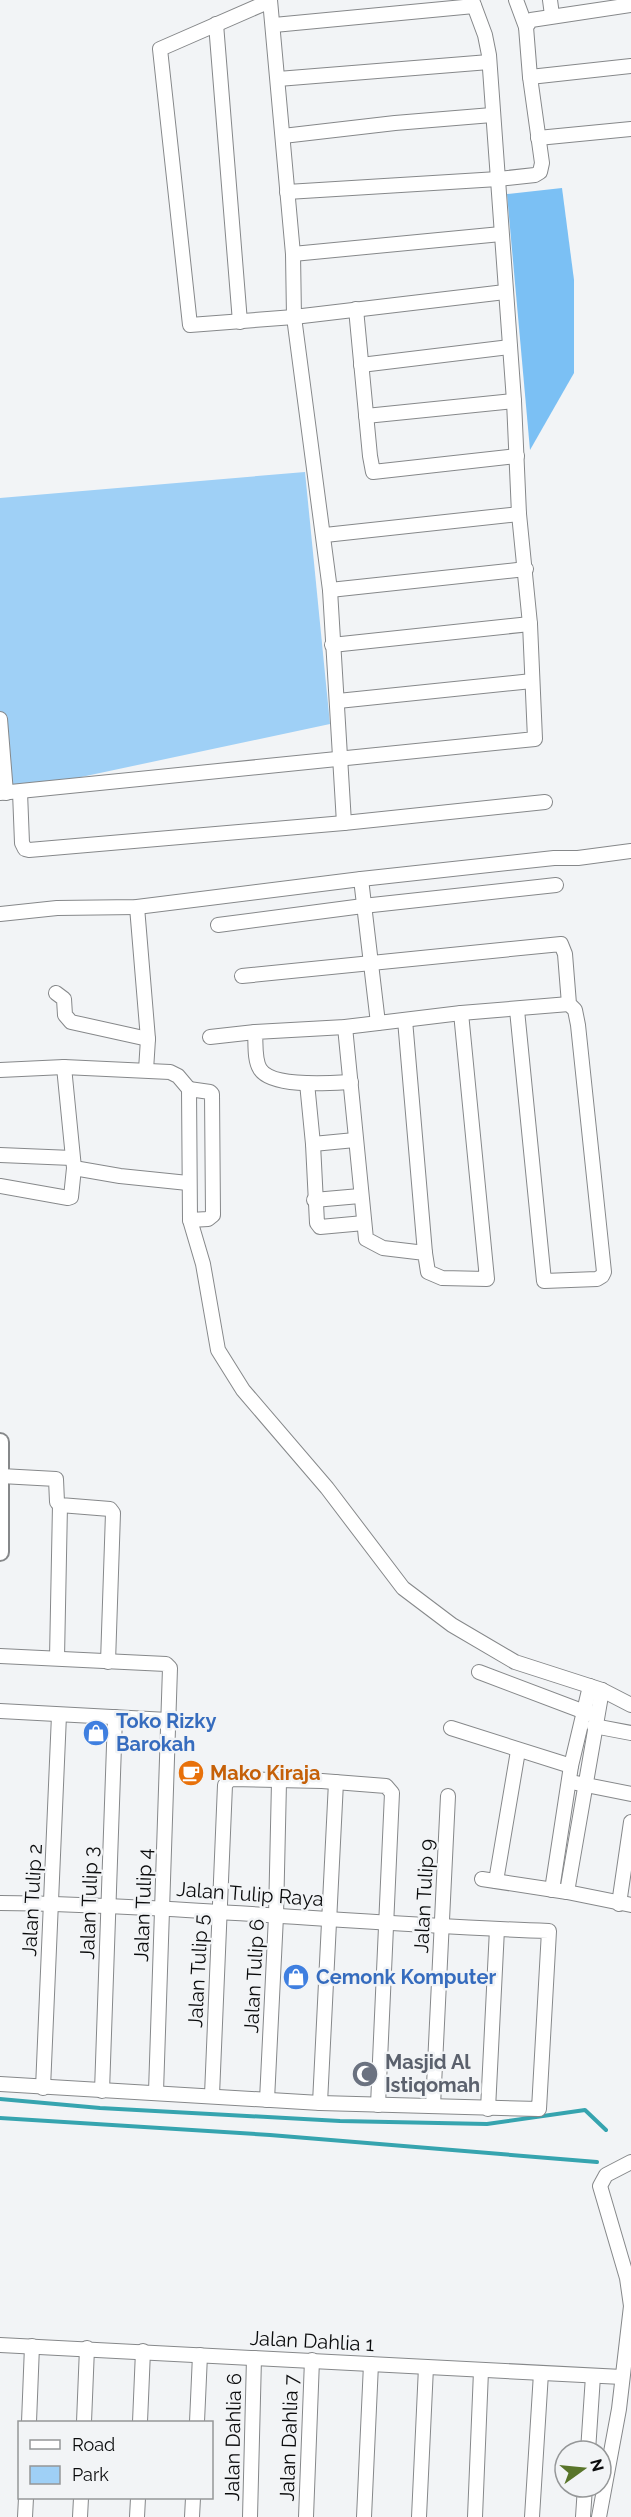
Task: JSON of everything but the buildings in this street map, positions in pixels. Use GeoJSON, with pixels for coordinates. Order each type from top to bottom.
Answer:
{"type":"FeatureCollection","features":[{"type":"Feature","properties":{"kind":"street"},"geometry":{"type":"LineString","coordinates":[[344,823],[330,590],[325,535],[294,317],[292,254],[279,79],[270,0],[160,49],[189,324],[192,326],[294,317],[505,292]]}},
{"type":"Feature","properties":{"kind":"street"},"geometry":{"type":"LineString","coordinates":[[287,192],[498,180],[535,175],[540,172],[542,163],[530,77],[526,27],[516,0]]}},
{"type":"Feature","properties":{"kind":"street"},"geometry":{"type":"LineString","coordinates":[[550,0],[552,15]]}},
{"type":"Feature","properties":{"kind":"street"},"geometry":{"type":"LineString","coordinates":[[9,793],[536,739],[530,624],[519,514],[514,401],[498,180],[485,35],[473,3],[274,24]]}},
{"type":"Feature","properties":{"kind":"street"},"geometry":{"type":"LineString","coordinates":[[526,27],[531,20],[552,15],[631,4]]}},
{"type":"Feature","properties":{"kind":"street"},"geometry":{"type":"LineString","coordinates":[[216,24],[240,322]]}},
{"type":"Feature","properties":{"kind":"street"},"geometry":{"type":"LineString","coordinates":[[279,79],[489,62]]}},
{"type":"Feature","properties":{"kind":"street"},"geometry":{"type":"LineString","coordinates":[[530,77],[631,66]]}},
{"type":"Feature","properties":{"kind":"street"},"geometry":{"type":"LineString","coordinates":[[283,136],[492,115]]}},
{"type":"Feature","properties":{"kind":"street"},"geometry":{"type":"LineString","coordinates":[[538,138],[631,129]]}},
{"type":"Feature","properties":{"kind":"street"},"geometry":{"type":"LineString","coordinates":[[292,254],[501,234]]}},
{"type":"Feature","properties":{"kind":"street"},"geometry":{"type":"LineString","coordinates":[[356,309],[366,416],[374,472],[517,456]]}},
{"type":"Feature","properties":{"kind":"street"},"geometry":{"type":"LineString","coordinates":[[361,365],[510,347]]}},
{"type":"Feature","properties":{"kind":"street"},"geometry":{"type":"LineString","coordinates":[[366,416],[514,401]]}},
{"type":"Feature","properties":{"kind":"street"},"geometry":{"type":"LineString","coordinates":[[325,535],[519,514]]}},
{"type":"Feature","properties":{"kind":"street"},"geometry":{"type":"LineString","coordinates":[[330,590],[526,569]]}},
{"type":"Feature","properties":{"kind":"street"},"geometry":{"type":"LineString","coordinates":[[332,645],[530,624]]}},
{"type":"Feature","properties":{"kind":"street"},"geometry":{"type":"LineString","coordinates":[[338,701],[532,681]]}},
{"type":"Feature","properties":{"kind":"street"},"geometry":{"type":"LineString","coordinates":[[0,719],[9,793],[22,843],[25,849],[29,850],[344,823],[545,802]]}},
{"type":"Feature","properties":{"kind":"street"},"geometry":{"type":"LineString","coordinates":[[0,914],[57,908],[137,907],[361,879],[554,858],[578,858],[631,850]]}},
{"type":"Feature","properties":{"kind":"street"},"geometry":{"type":"LineString","coordinates":[[361,879],[378,1023]]}},
{"type":"Feature","properties":{"kind":"street"},"geometry":{"type":"LineString","coordinates":[[218,925],[363,906],[556,885]]}},
{"type":"Feature","properties":{"kind":"street"},"geometry":{"type":"LineString","coordinates":[[137,907],[148,1039],[146,1070]]}},
{"type":"Feature","properties":{"kind":"street"},"geometry":{"type":"LineString","coordinates":[[242,976],[561,944],[565,954],[569,1004],[575,1010],[578,1025],[604,1272],[602,1276],[594,1280],[544,1281],[517,1010]]}},
{"type":"Feature","properties":{"kind":"street"},"geometry":{"type":"LineString","coordinates":[[56,993],[64,999],[65,1015],[70,1022],[148,1039]]}},
{"type":"Feature","properties":{"kind":"street"},"geometry":{"type":"LineString","coordinates":[[210,1037],[345,1027],[461,1013],[569,1004]]}},
{"type":"Feature","properties":{"kind":"street"},"geometry":{"type":"LineString","coordinates":[[405,1020],[428,1272],[436,1277],[487,1279],[461,1013]]}},
{"type":"Feature","properties":{"kind":"street"},"geometry":{"type":"LineString","coordinates":[[345,1027],[365,1237],[370,1243],[397,1251],[425,1253]]}},
{"type":"Feature","properties":{"kind":"street"},"geometry":{"type":"LineString","coordinates":[[255,1032],[257,1060],[260,1069],[268,1077],[307,1083],[351,1082]]}},
{"type":"Feature","properties":{"kind":"street"},"geometry":{"type":"LineString","coordinates":[[0,1186],[70,1198],[73,1163],[64,1066]]}},
{"type":"Feature","properties":{"kind":"street"},"geometry":{"type":"LineString","coordinates":[[0,1070],[64,1066],[175,1073],[189,1089],[210,1092],[212,1094],[213,1215],[208,1219],[190,1220]]}},
{"type":"Feature","properties":{"kind":"street"},"geometry":{"type":"LineString","coordinates":[[307,1083],[317,1223],[320,1227],[364,1223]]}},
{"type":"Feature","properties":{"kind":"street"},"geometry":{"type":"LineString","coordinates":[[189,1089],[190,1220],[202,1264],[218,1350],[243,1390],[327,1488],[367,1544],[403,1588],[462,1631],[515,1662],[596,1688],[631,1705]]}},
{"type":"Feature","properties":{"kind":"street"},"geometry":{"type":"LineString","coordinates":[[313,1144],[355,1140]]}},
{"type":"Feature","properties":{"kind":"street"},"geometry":{"type":"LineString","coordinates":[[188,1152],[213,1153]]}},
{"type":"Feature","properties":{"kind":"street"},"geometry":{"type":"LineString","coordinates":[[0,1155],[73,1163],[120,1176],[188,1183]]}},
{"type":"Feature","properties":{"kind":"street"},"geometry":{"type":"LineString","coordinates":[[314,1200],[360,1196]]}},
{"type":"Feature","properties":{"kind":"street"},"geometry":{"type":"LineString","coordinates":[[0,1442],[0,1552]]}},
{"type":"Feature","properties":{"kind":"street"},"geometry":{"type":"LineString","coordinates":[[1,1483],[56,1479],[57,1502],[60,1506],[57,1658]]}},
{"type":"Feature","properties":{"kind":"street"},"geometry":{"type":"LineString","coordinates":[[0,1656],[108,1662],[114,1516],[110,1509],[60,1506]]}},
{"type":"Feature","properties":{"kind":"street","name":"Jalan Tulip 4"},"geometry":{"type":"LineString","coordinates":[[108,1662],[169,1665],[156,2092]]}},
{"type":"Feature","properties":{"kind":"street"},"geometry":{"type":"LineString","coordinates":[[478,1672],[583,1712],[596,1722],[631,1732]]}},
{"type":"Feature","properties":{"kind":"street"},"geometry":{"type":"LineString","coordinates":[[552,1890],[571,1766],[583,1712],[596,1688]]}},
{"type":"Feature","properties":{"kind":"street"},"geometry":{"type":"LineString","coordinates":[[567,1892],[596,1722],[596,1688]]}},
{"type":"Feature","properties":{"kind":"street"},"geometry":{"type":"LineString","coordinates":[[0,1711],[168,1720]]}},
{"type":"Feature","properties":{"kind":"street","name":"Jalan Tulip 2"},"geometry":{"type":"LineString","coordinates":[[43,2088],[59,1714]]}},
{"type":"Feature","properties":{"kind":"street","name":"Jalan Tulip 3"},"geometry":{"type":"LineString","coordinates":[[102,2091],[115,1717]]}},
{"type":"Feature","properties":{"kind":"street"},"geometry":{"type":"LineString","coordinates":[[451,1728],[571,1766]]}},
{"type":"Feature","properties":{"kind":"street"},"geometry":{"type":"LineString","coordinates":[[496,1881],[518,1751]]}},
{"type":"Feature","properties":{"kind":"street","name":"Jalan Tulip 5"},"geometry":{"type":"LineString","coordinates":[[212,2095],[225,1785],[230,1779],[279,1782]]}},
{"type":"Feature","properties":{"kind":"street"},"geometry":{"type":"LineString","coordinates":[[568,1781],[631,1794]]}},
{"type":"Feature","properties":{"kind":"street"},"geometry":{"type":"LineString","coordinates":[[279,1782],[336,1782],[390,1788],[387,1922],[378,2105]]}},
{"type":"Feature","properties":{"kind":"street","name":"Jalan Tulip 6"},"geometry":{"type":"LineString","coordinates":[[267,2100],[276,1916],[279,1782]]}},
{"type":"Feature","properties":{"kind":"street"},"geometry":{"type":"LineString","coordinates":[[320,2103],[336,1782]]}},
{"type":"Feature","properties":{"kind":"street","name":"Jalan Tulip 9"},"geometry":{"type":"LineString","coordinates":[[433,2106],[448,1796]]}},
{"type":"Feature","properties":{"kind":"street"},"geometry":{"type":"LineString","coordinates":[[482,1879],[567,1892],[625,1905],[631,1822]]}},
{"type":"Feature","properties":{"kind":"street","name":"Jalan Tulip Raya"},"geometry":{"type":"LineString","coordinates":[[0,1904],[163,1908],[549,1931],[539,2109],[488,2109]]}},
{"type":"Feature","properties":{"kind":"street"},"geometry":{"type":"LineString","coordinates":[[0,2084],[320,2103],[488,2109],[497,1929]]}},
{"type":"Feature","properties":{"kind":"street"},"geometry":{"type":"LineString","coordinates":[[599,2517],[616,2429],[630,2296],[627,2278],[600,2186],[606,2175],[631,2162]]}},
{"type":"Feature","properties":{"kind":"street","name":"Jalan Dahlia 1"},"geometry":{"type":"LineString","coordinates":[[0,2345],[622,2377]]}},
{"type":"Feature","properties":{"kind":"street"},"geometry":{"type":"LineString","coordinates":[[29,2421],[32,2346]]}},
{"type":"Feature","properties":{"kind":"street"},"geometry":{"type":"LineString","coordinates":[[84,2421],[87,2348]]}},
{"type":"Feature","properties":{"kind":"street"},"geometry":{"type":"LineString","coordinates":[[140,2421],[143,2351]]}},
{"type":"Feature","properties":{"kind":"street"},"geometry":{"type":"LineString","coordinates":[[197,2421],[200,2355]]}},
{"type":"Feature","properties":{"kind":"street","name":"Jalan Dahlia 6"},"geometry":{"type":"LineString","coordinates":[[250,2517],[254,2358]]}},
{"type":"Feature","properties":{"kind":"street","name":"Jalan Dahlia 7"},"geometry":{"type":"LineString","coordinates":[[306,2517],[312,2360]]}},
{"type":"Feature","properties":{"kind":"street"},"geometry":{"type":"LineString","coordinates":[[364,2517],[372,2364]]}},
{"type":"Feature","properties":{"kind":"street"},"geometry":{"type":"LineString","coordinates":[[419,2517],[426,2367]]}},
{"type":"Feature","properties":{"kind":"street"},"geometry":{"type":"LineString","coordinates":[[475,2517],[481,2371]]}},
{"type":"Feature","properties":{"kind":"street"},"geometry":{"type":"LineString","coordinates":[[532,2517],[541,2373]]}},
{"type":"Feature","properties":{"kind":"street"},"geometry":{"type":"LineString","coordinates":[[589,2439],[593,2376]]}},
{"type":"Feature","properties":{"kind":"street"},"geometry":{"type":"LineString","coordinates":[[25,2517],[26,2499]]}},
{"type":"Feature","properties":{"kind":"street"},"geometry":{"type":"LineString","coordinates":[[80,2517],[81,2499]]}},
{"type":"Feature","properties":{"kind":"street"},"geometry":{"type":"LineString","coordinates":[[137,2517],[138,2499]]}},
{"type":"Feature","properties":{"kind":"street"},"geometry":{"type":"LineString","coordinates":[[192,2517],[193,2499]]}},
{"type":"Feature","properties":{"kind":"street"},"geometry":{"type":"LineString","coordinates":[[583,2517],[584,2499]]}},
{"type":"Feature","properties":{"kind":"green space"},"geometry":{"type":"Polygon","coordinates":[[[305,472],[330,724],[6,793],[0,719],[0,498],[305,472]]]}},
{"type":"Feature","properties":{"kind":"shaded area"},"geometry":{"type":"Polygon","coordinates":[[[562,188],[574,280],[574,373],[530,450],[507,194],[562,188]]]}},
{"type":"Feature","properties":{"kind":"waterway"},"geometry":{"type":"LineString","coordinates":[[0,2099],[100,2108],[340,2121],[487,2124],[585,2110],[606,2130]]}},
{"type":"Feature","properties":{"kind":"waterway"},"geometry":{"type":"LineString","coordinates":[[0,2118],[270,2135],[597,2162]]}},
{"type":"Feature","properties":{"kind":"place","name":"Toko Rizky Barokah"},"geometry":{"type":"Point","coordinates":[96,1733]}},
{"type":"Feature","properties":{"kind":"place","name":"Mako Kiraja"},"geometry":{"type":"Point","coordinates":[191,1773]}},
{"type":"Feature","properties":{"kind":"place","name":"Cemonk Komputer"},"geometry":{"type":"Point","coordinates":[296,1977]}},
{"type":"Feature","properties":{"kind":"place","name":"Masjid Al Istiqomah"},"geometry":{"type":"Point","coordinates":[365,2074]}}]}
